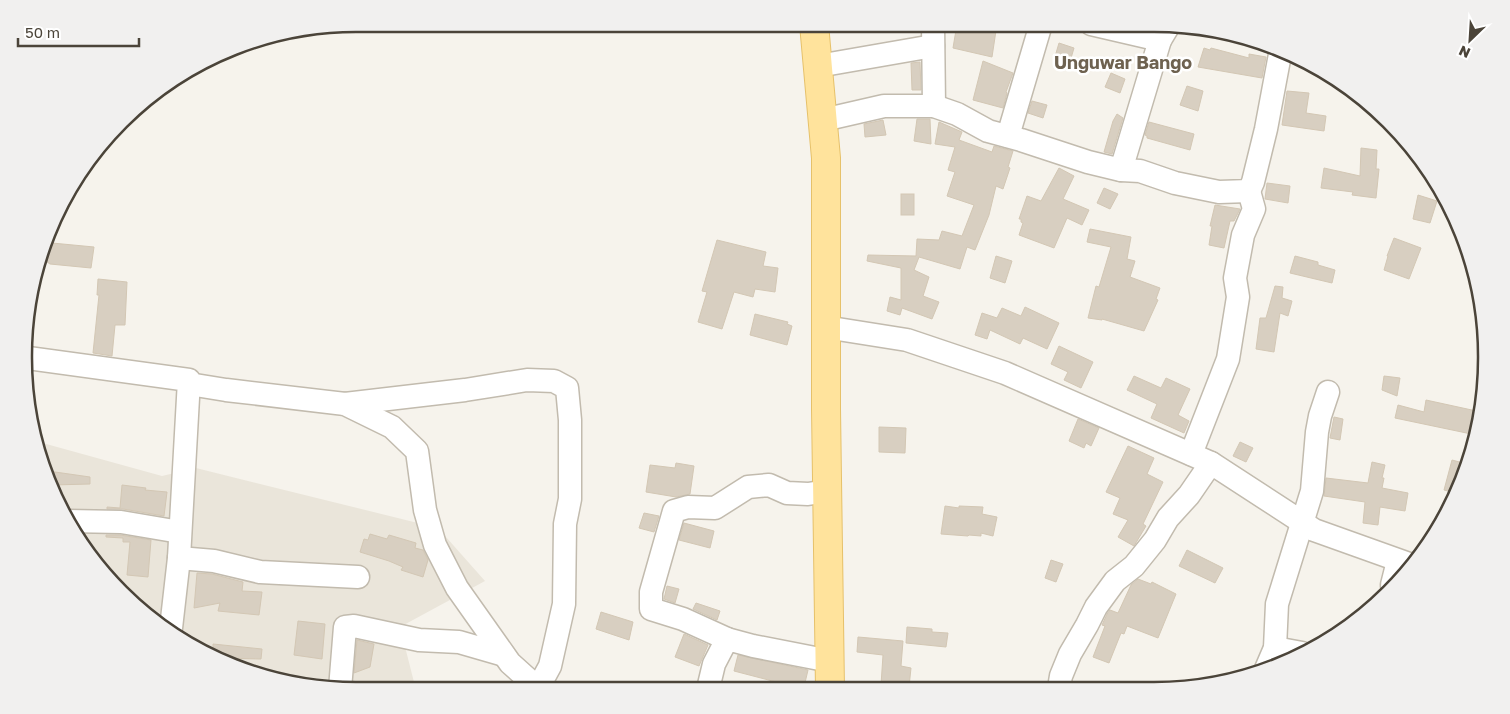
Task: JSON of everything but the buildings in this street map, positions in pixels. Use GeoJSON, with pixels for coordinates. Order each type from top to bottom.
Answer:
{"type":"FeatureCollection","features":[{"type":"Feature","properties":{"kind":"main road"},"geometry":{"type":"LineString","coordinates":[[815,32],[826,158],[825,328],[830,682]]}},
{"type":"Feature","properties":{"kind":"street"},"geometry":{"type":"LineString","coordinates":[[1008,136],[1039,32]]}},
{"type":"Feature","properties":{"kind":"street"},"geometry":{"type":"LineString","coordinates":[[1121,170],[1164,33]]}},
{"type":"Feature","properties":{"kind":"street"},"geometry":{"type":"LineString","coordinates":[[818,66],[933,35],[934,106]]}},
{"type":"Feature","properties":{"kind":"street"},"geometry":{"type":"LineString","coordinates":[[1060,682],[1070,654],[1088,625],[1096,607],[1115,582],[1134,566],[1155,540],[1168,518],[1189,495],[1201,459],[1228,359],[1238,297],[1235,278],[1243,235],[1254,209],[1249,191],[1266,129],[1279,58]]}},
{"type":"Feature","properties":{"kind":"street"},"geometry":{"type":"LineString","coordinates":[[823,120],[884,106],[934,106],[957,114],[988,131],[1088,162],[1121,170],[1140,172],[1176,183],[1219,192],[1249,191]]}},
{"type":"Feature","properties":{"kind":"street"},"geometry":{"type":"LineString","coordinates":[[825,328],[856,331],[907,340],[1005,373],[1201,459],[1314,530],[1404,563]]}},
{"type":"Feature","properties":{"kind":"street"},"geometry":{"type":"LineString","coordinates":[[32,359],[189,380],[179,558],[172,623]]}},
{"type":"Feature","properties":{"kind":"street"},"geometry":{"type":"LineString","coordinates":[[189,384],[345,404],[465,390],[527,380],[554,381],[567,388],[570,420],[570,499],[565,524],[564,604],[550,666],[543,682]]}},
{"type":"Feature","properties":{"kind":"street"},"geometry":{"type":"LineString","coordinates":[[1270,659],[1275,648],[1277,604],[1312,491],[1317,432],[1328,392]]}},
{"type":"Feature","properties":{"kind":"street"},"geometry":{"type":"LineString","coordinates":[[345,404],[392,427],[417,451],[425,510],[439,553],[456,588],[510,663],[532,682]]}},
{"type":"Feature","properties":{"kind":"street"},"geometry":{"type":"LineString","coordinates":[[827,491],[808,494],[787,493],[769,485],[748,486],[715,508],[688,507],[674,511],[651,592],[651,609],[682,619],[727,639],[830,661]]}},
{"type":"Feature","properties":{"kind":"street"},"geometry":{"type":"LineString","coordinates":[[77,521],[121,522],[180,532]]}},
{"type":"Feature","properties":{"kind":"street"},"geometry":{"type":"LineString","coordinates":[[179,558],[214,561],[260,572],[358,577]]}},
{"type":"Feature","properties":{"kind":"street"},"geometry":{"type":"LineString","coordinates":[[341,681],[345,627],[354,626],[419,640],[459,642],[504,655]]}},
{"type":"Feature","properties":{"kind":"street"},"geometry":{"type":"LineString","coordinates":[[710,682],[714,664],[727,639]]}},
{"type":"Feature","properties":{"kind":"street"},"geometry":{"type":"LineString","coordinates":[[1275,648],[1291,651]]}},
{"type":"Feature","properties":{"kind":"shaded area"},"geometry":{"type":"Polygon","coordinates":[[[45,444],[162,476],[196,468],[438,528],[485,581],[400,627],[414,682],[357,682],[315,679],[253,664],[213,648],[159,614],[113,571],[87,537],[66,501],[57,481],[45,444]]]}},
{"type":"Feature","properties":{"kind":"district","name":"Unguwar Bango"},"geometry":{"type":"Point","coordinates":[1123,62]}}]}
